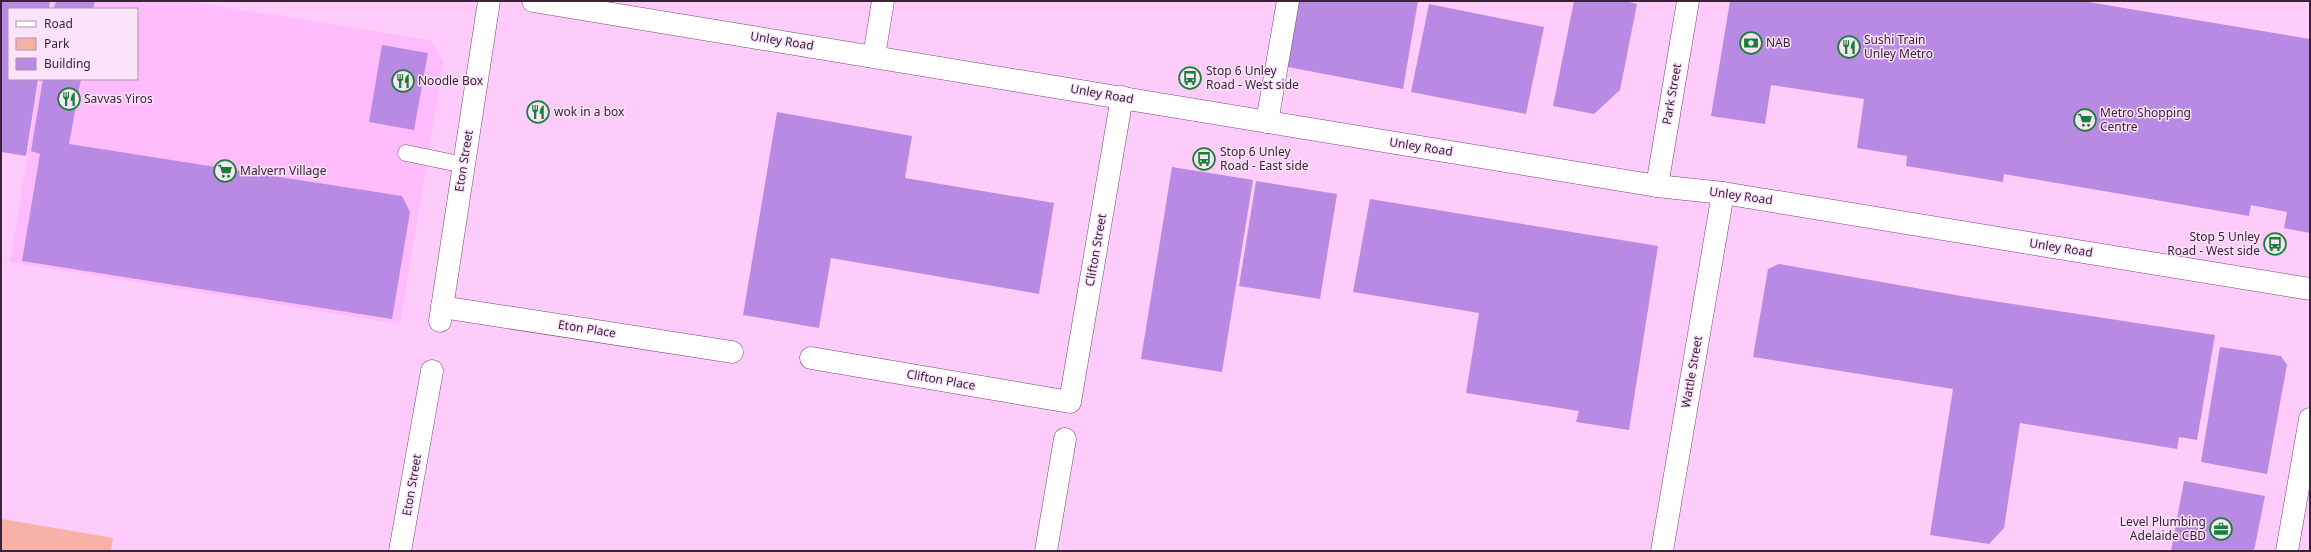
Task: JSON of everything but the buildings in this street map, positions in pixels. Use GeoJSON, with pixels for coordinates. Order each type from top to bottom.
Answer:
{"type":"FeatureCollection","features":[{"type":"Feature","properties":{"kind":"street","name":"Eton Street"},"geometry":{"type":"LineString","coordinates":[[441,314],[489,1]]}},
{"type":"Feature","properties":{"kind":"street","name":"Unley Road"},"geometry":{"type":"LineString","coordinates":[[533,1],[1657,186],[1723,193],[2310,289]]}},
{"type":"Feature","properties":{"kind":"street"},"geometry":{"type":"LineString","coordinates":[[874,56],[883,1]]}},
{"type":"Feature","properties":{"kind":"street"},"geometry":{"type":"LineString","coordinates":[[1267,122],[1288,1]]}},
{"type":"Feature","properties":{"kind":"street","name":"Park Street"},"geometry":{"type":"LineString","coordinates":[[1657,186],[1688,1]]}},
{"type":"Feature","properties":{"kind":"street","name":"Clifton Street"},"geometry":{"type":"LineString","coordinates":[[1070,402],[1122,97]]}},
{"type":"Feature","properties":{"kind":"street","name":"Wattle Street"},"geometry":{"type":"LineString","coordinates":[[1662,551],[1723,193]]}},
{"type":"Feature","properties":{"kind":"street","name":"Eton Place"},"geometry":{"type":"LineString","coordinates":[[441,314],[732,352]]}},
{"type":"Feature","properties":{"kind":"street","name":"Clifton Place"},"geometry":{"type":"LineString","coordinates":[[811,358],[1070,402]]}},
{"type":"Feature","properties":{"kind":"street","name":"Eton Street"},"geometry":{"type":"LineString","coordinates":[[400,551],[432,371]]}},
{"type":"Feature","properties":{"kind":"street"},"geometry":{"type":"LineString","coordinates":[[2287,551],[2310,419]]}},
{"type":"Feature","properties":{"kind":"street"},"geometry":{"type":"LineString","coordinates":[[1046,551],[1065,439]]}},
{"type":"Feature","properties":{"kind":"lane"},"geometry":{"type":"LineString","coordinates":[[406,153],[464,165]]}},
{"type":"Feature","properties":{"kind":"shaded area","name":"Malvern Village"},"geometry":{"type":"Polygon","coordinates":[[[53,1],[187,1],[430,40],[444,62],[400,324],[10,262],[40,80],[138,80],[138,8],[52,8],[53,1]]]}},
{"type":"Feature","properties":{"kind":"green space"},"geometry":{"type":"Polygon","coordinates":[[[1,519],[113,538],[111,551],[1,551],[1,519]]]}},
{"type":"Feature","properties":{"kind":"place","name":"NAB"},"geometry":{"type":"Point","coordinates":[1751,43]}},
{"type":"Feature","properties":{"kind":"place","name":"Sushi Train Unley Metro"},"geometry":{"type":"Point","coordinates":[1849,47]}},
{"type":"Feature","properties":{"kind":"place","name":"Stop 6 Unley Road - West side"},"geometry":{"type":"Point","coordinates":[1190,78]}},
{"type":"Feature","properties":{"kind":"place","name":"Noodle Box"},"geometry":{"type":"Point","coordinates":[403,81]}},
{"type":"Feature","properties":{"kind":"place","name":"Savvas Yiros"},"geometry":{"type":"Point","coordinates":[69,99]}},
{"type":"Feature","properties":{"kind":"place","name":"wok in a box"},"geometry":{"type":"Point","coordinates":[538,112]}},
{"type":"Feature","properties":{"kind":"place","name":"Metro Shopping Centre"},"geometry":{"type":"Point","coordinates":[2085,120]}},
{"type":"Feature","properties":{"kind":"place","name":"Stop 6 Unley Road - East side"},"geometry":{"type":"Point","coordinates":[1204,159]}},
{"type":"Feature","properties":{"kind":"place","name":"Malvern Village"},"geometry":{"type":"Point","coordinates":[225,171]}},
{"type":"Feature","properties":{"kind":"place","name":"Stop 5 Unley Road - West side"},"geometry":{"type":"Point","coordinates":[2275,244]}},
{"type":"Feature","properties":{"kind":"place","name":"Level Plumbing Adelaide CBD"},"geometry":{"type":"Point","coordinates":[2221,529]}}]}
